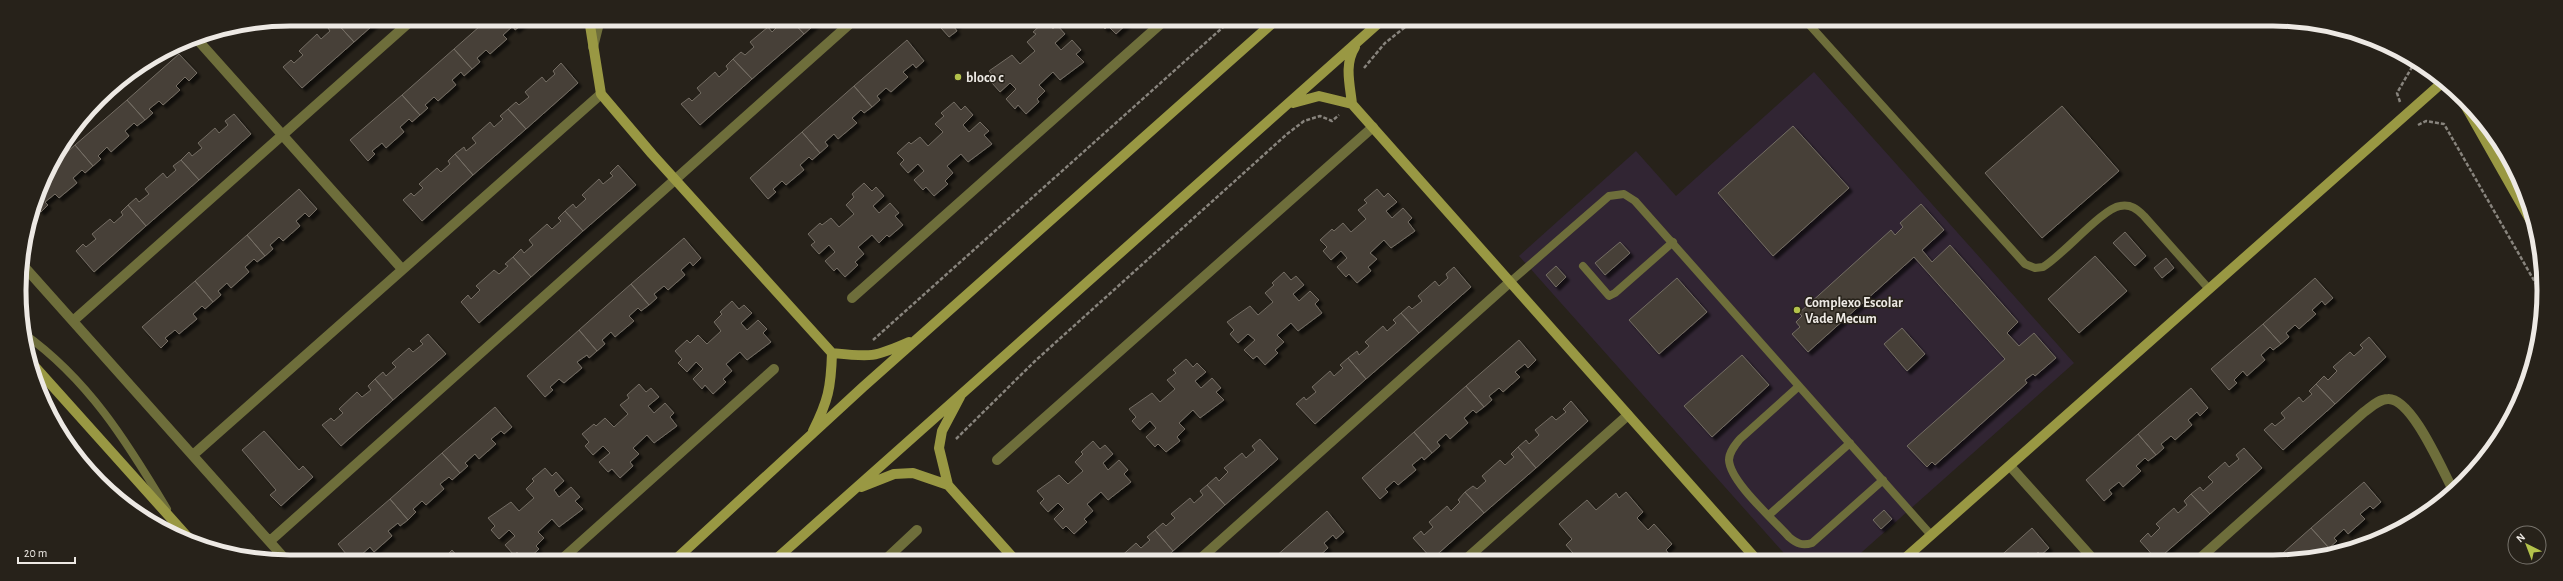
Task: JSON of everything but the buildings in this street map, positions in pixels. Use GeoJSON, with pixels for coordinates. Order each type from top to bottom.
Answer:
{"type":"FeatureCollection","features":[{"type":"Feature","properties":{"kind":"street"},"geometry":{"type":"LineString","coordinates":[[73,321],[405,26]]}},
{"type":"Feature","properties":{"kind":"street"},"geometry":{"type":"LineString","coordinates":[[590,26],[601,94],[674,179],[832,353],[855,356],[879,356],[918,338]]}},
{"type":"Feature","properties":{"kind":"street"},"geometry":{"type":"LineString","coordinates":[[593,49],[598,26]]}},
{"type":"Feature","properties":{"kind":"street"},"geometry":{"type":"LineString","coordinates":[[270,541],[847,26]]}},
{"type":"Feature","properties":{"kind":"street"},"geometry":{"type":"LineString","coordinates":[[852,298],[1158,26]]}},
{"type":"Feature","properties":{"kind":"street"},"geometry":{"type":"LineString","coordinates":[[680,555],[918,338],[1269,26]]}},
{"type":"Feature","properties":{"kind":"street"},"geometry":{"type":"LineString","coordinates":[[781,555],[965,389],[1375,26]]}},
{"type":"Feature","properties":{"kind":"street"},"geometry":{"type":"LineString","coordinates":[[1352,104],[1348,73],[1351,54],[1359,41]]}},
{"type":"Feature","properties":{"kind":"street"},"geometry":{"type":"LineString","coordinates":[[200,42],[402,269]]}},
{"type":"Feature","properties":{"kind":"street"},"geometry":{"type":"LineString","coordinates":[[1909,555],[2439,85]]}},
{"type":"Feature","properties":{"kind":"street"},"geometry":{"type":"LineString","coordinates":[[193,455],[601,94]]}},
{"type":"Feature","properties":{"kind":"street"},"geometry":{"type":"LineString","coordinates":[[1287,105],[1319,96],[1352,104],[1752,555]]}},
{"type":"Feature","properties":{"kind":"street"},"geometry":{"type":"LineString","coordinates":[[2472,117],[2524,209]]}},
{"type":"Feature","properties":{"kind":"street"},"geometry":{"type":"LineString","coordinates":[[997,460],[1373,127]]}},
{"type":"Feature","properties":{"kind":"street"},"geometry":{"type":"LineString","coordinates":[[27,270],[281,554]]}},
{"type":"Feature","properties":{"kind":"street"},"geometry":{"type":"LineString","coordinates":[[1205,555],[1510,282]]}},
{"type":"Feature","properties":{"kind":"street"},"geometry":{"type":"LineString","coordinates":[[808,439],[826,406],[831,386],[832,353]]}},
{"type":"Feature","properties":{"kind":"street"},"geometry":{"type":"LineString","coordinates":[[567,555],[774,369]]}},
{"type":"Feature","properties":{"kind":"street"},"geometry":{"type":"LineString","coordinates":[[38,370],[184,533]]}},
{"type":"Feature","properties":{"kind":"street"},"geometry":{"type":"LineString","coordinates":[[948,485],[939,448],[942,431],[965,389]]}},
{"type":"Feature","properties":{"kind":"street"},"geometry":{"type":"LineString","coordinates":[[2204,555],[2364,412],[2383,400],[2396,400],[2410,411],[2451,486]]}},
{"type":"Feature","properties":{"kind":"street"},"geometry":{"type":"LineString","coordinates":[[1471,555],[1628,415]]}},
{"type":"Feature","properties":{"kind":"street"},"geometry":{"type":"LineString","coordinates":[[2010,466],[2090,555]]}},
{"type":"Feature","properties":{"kind":"street"},"geometry":{"type":"LineString","coordinates":[[854,489],[894,474],[913,473],[948,485],[1011,555]]}},
{"type":"Feature","properties":{"kind":"street"},"geometry":{"type":"LineString","coordinates":[[890,555],[917,530]]}},
{"type":"Feature","properties":{"kind":"lane"},"geometry":{"type":"LineString","coordinates":[[1811,26],[2026,264],[2035,268],[2043,267],[2111,209],[2129,206],[2137,209],[2144,216],[2209,289]]}},
{"type":"Feature","properties":{"kind":"lane"},"geometry":{"type":"LineString","coordinates":[[1510,282],[1609,196],[1624,194],[1635,201],[1673,242],[1931,535]]}},
{"type":"Feature","properties":{"kind":"lane"},"geometry":{"type":"LineString","coordinates":[[1583,266],[1609,296],[1615,293],[1673,242]]}},
{"type":"Feature","properties":{"kind":"lane"},"geometry":{"type":"LineString","coordinates":[[30,339],[58,360],[114,424],[173,520]]}},
{"type":"Feature","properties":{"kind":"lane"},"geometry":{"type":"LineString","coordinates":[[1800,386],[1740,438],[1732,448],[1729,458],[1734,477],[1795,543],[1805,545],[1812,542],[1883,480]]}},
{"type":"Feature","properties":{"kind":"lane"},"geometry":{"type":"LineString","coordinates":[[1769,515],[1850,443]]}},
{"type":"Feature","properties":{"kind":"path"},"geometry":{"type":"LineString","coordinates":[[855,356],[1224,26]]}},
{"type":"Feature","properties":{"kind":"path"},"geometry":{"type":"LineString","coordinates":[[1359,74],[1385,43],[1406,26]]}},
{"type":"Feature","properties":{"kind":"path"},"geometry":{"type":"LineString","coordinates":[[2411,65],[2412,67],[2397,93],[2405,114],[2414,127],[2426,121],[2444,124],[2537,285]]}},
{"type":"Feature","properties":{"kind":"path"},"geometry":{"type":"LineString","coordinates":[[941,453],[1036,361],[1286,134],[1304,121],[1320,116],[1332,121],[1352,104]]}},
{"type":"Feature","properties":{"kind":"shaded area","name":"Complexo Escolar Vade Mecum"},"geometry":{"type":"Polygon","coordinates":[[[1814,72],[2074,363],[1859,555],[1786,555],[1519,256],[1636,151],[1676,196],[1814,72]]]}},
{"type":"Feature","properties":{"kind":"place","name":"bloco c"},"geometry":{"type":"Point","coordinates":[958,77]}},
{"type":"Feature","properties":{"kind":"place","name":"Complexo Escolar Vade Mecum"},"geometry":{"type":"Point","coordinates":[1797,310]}}]}
